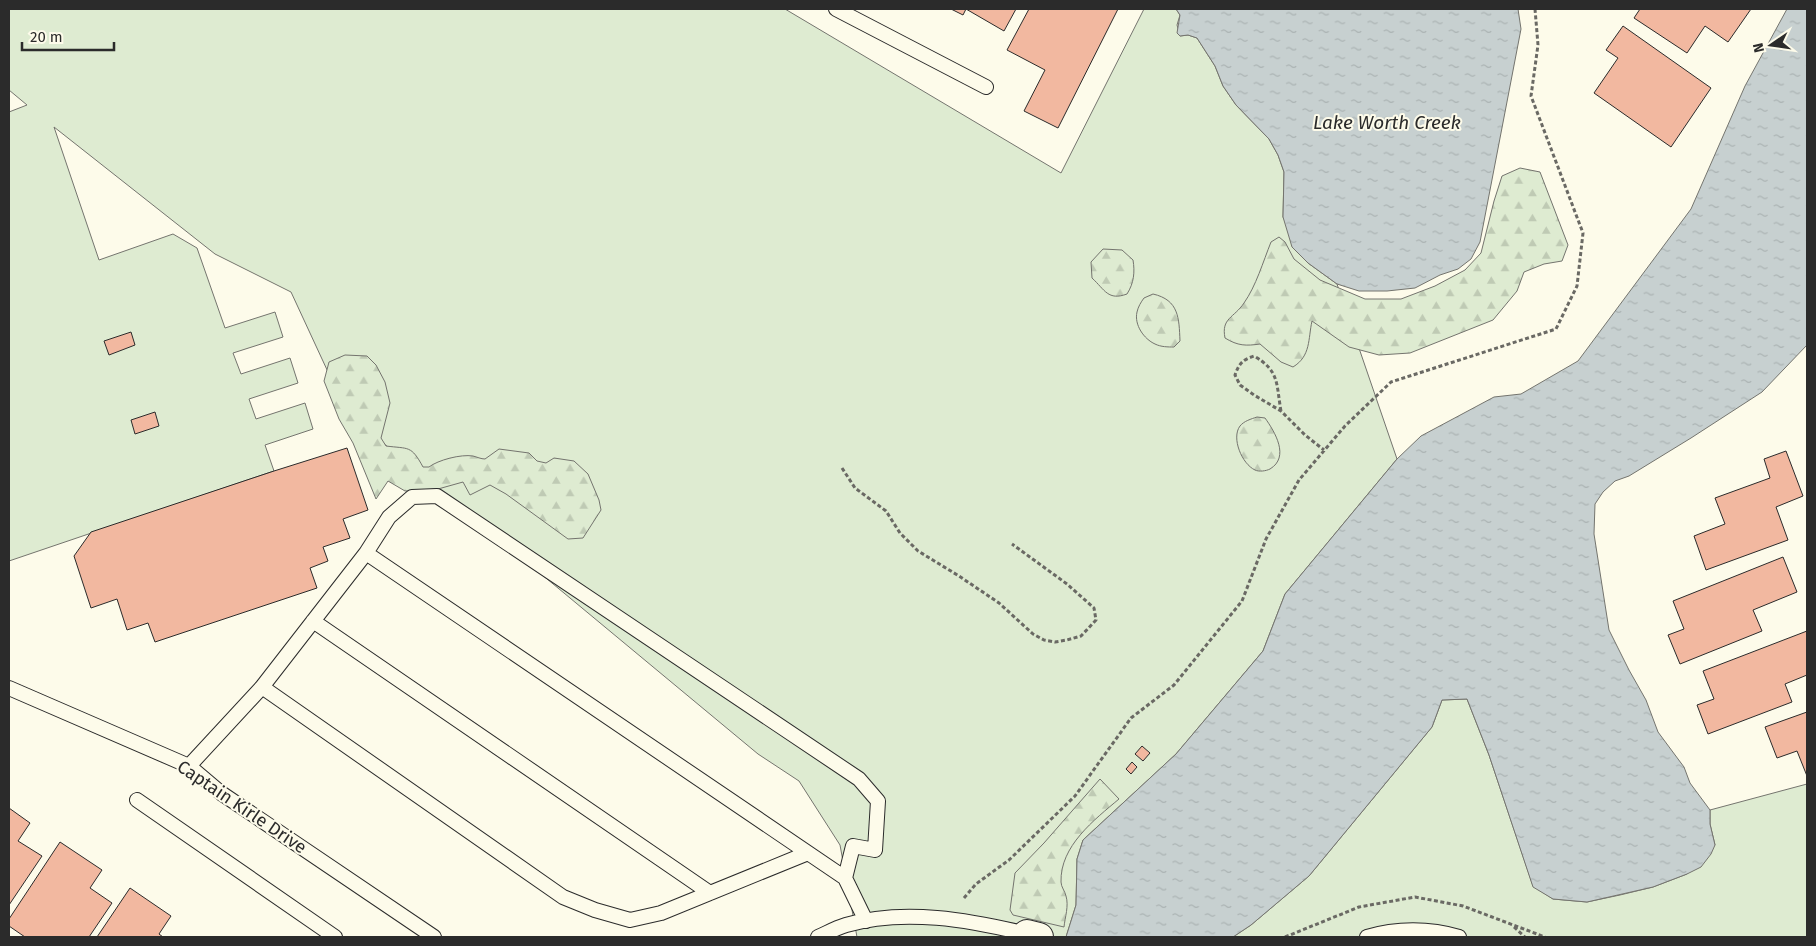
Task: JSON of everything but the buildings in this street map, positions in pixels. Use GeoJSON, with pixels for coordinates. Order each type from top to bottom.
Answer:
{"type":"FeatureCollection","features":[{"type":"Feature","properties":{"kind":"lane"},"geometry":{"type":"LineString","coordinates":[[836,9],[986,87]]}},
{"type":"Feature","properties":{"kind":"lane"},"geometry":{"type":"LineString","coordinates":[[189,766],[262,687],[366,553],[389,517],[412,497],[437,496],[859,778],[878,801],[875,850],[853,846],[845,878]]}},
{"type":"Feature","properties":{"kind":"lane"},"geometry":{"type":"LineString","coordinates":[[366,553],[845,878],[866,921]]}},
{"type":"Feature","properties":{"kind":"lane"},"geometry":{"type":"LineString","coordinates":[[313,621],[710,893]]}},
{"type":"Feature","properties":{"kind":"lane"},"geometry":{"type":"LineString","coordinates":[[262,687],[563,896],[595,910],[630,920],[661,914],[808,853]]}},
{"type":"Feature","properties":{"kind":"lane","name":"Captain Kirle Drive"},"geometry":{"type":"LineString","coordinates":[[9,688],[189,766],[221,793],[434,937]]}},
{"type":"Feature","properties":{"kind":"lane"},"geometry":{"type":"LineString","coordinates":[[137,800],[334,937]]}},
{"type":"Feature","properties":{"kind":"lane"},"geometry":{"type":"LineString","coordinates":[[818,937],[845,926],[893,918],[947,918],[985,924],[1034,936]]}},
{"type":"Feature","properties":{"kind":"lane"},"geometry":{"type":"LineString","coordinates":[[1367,937],[1398,930],[1445,933],[1459,937]]}},
{"type":"Feature","properties":{"kind":"path"},"geometry":{"type":"LineString","coordinates":[[947,918],[976,884],[1009,860],[1075,796],[1131,718],[1174,685],[1230,616],[1242,601],[1266,539],[1299,480],[1345,426],[1391,382],[1556,329],[1577,286],[1583,233],[1531,96],[1538,45],[1535,9]]}},
{"type":"Feature","properties":{"kind":"path"},"geometry":{"type":"LineString","coordinates":[[1281,411],[1277,382],[1272,370],[1263,361],[1254,356],[1245,359],[1239,364],[1235,376],[1240,385],[1281,411],[1305,435],[1324,450]]}},
{"type":"Feature","properties":{"kind":"path"},"geometry":{"type":"LineString","coordinates":[[842,468],[855,488],[886,511],[900,533],[918,551],[999,603],[1032,634],[1044,640],[1055,642],[1081,636],[1096,620],[1094,608],[1067,584],[1012,544]]}},
{"type":"Feature","properties":{"kind":"path"},"geometry":{"type":"LineString","coordinates":[[1512,925],[1525,937]]}},
{"type":"Feature","properties":{"kind":"green space"},"geometry":{"type":"Polygon","coordinates":[[[9,9],[785,9],[1061,173],[1144,9],[1176,9],[1180,15],[1177,25],[1180,36],[1188,35],[1197,38],[1215,66],[1223,86],[1236,105],[1269,139],[1278,155],[1284,172],[1283,217],[1308,263],[1337,284],[1397,459],[1285,594],[1263,651],[1176,754],[1083,840],[1077,859],[1076,905],[1066,937],[857,937],[840,845],[799,781],[758,754],[347,413],[291,292],[215,254],[54,127],[99,260],[173,234],[197,248],[225,328],[275,312],[283,337],[233,353],[241,374],[290,358],[298,383],[249,399],[256,419],[305,403],[313,429],[265,445],[274,471],[9,561],[9,112],[27,105],[9,90],[9,9]]]}},
{"type":"Feature","properties":{"kind":"green space"},"geometry":{"type":"Polygon","coordinates":[[[1520,168],[1540,172],[1568,245],[1562,261],[1544,264],[1524,272],[1517,291],[1493,320],[1410,353],[1379,355],[1349,347],[1312,321],[1306,352],[1299,363],[1293,367],[1281,362],[1260,344],[1242,345],[1225,338],[1224,331],[1227,322],[1248,296],[1256,282],[1271,242],[1279,237],[1285,242],[1294,259],[1320,280],[1365,299],[1401,299],[1435,286],[1465,270],[1481,253],[1502,176],[1520,168]]]}},
{"type":"Feature","properties":{"kind":"green space"},"geometry":{"type":"Polygon","coordinates":[[[1103,249],[1122,250],[1133,260],[1133,277],[1127,294],[1121,296],[1111,295],[1092,278],[1091,262],[1103,249]]]}},
{"type":"Feature","properties":{"kind":"green space"},"geometry":{"type":"Polygon","coordinates":[[[1153,294],[1168,301],[1176,311],[1180,341],[1174,347],[1160,346],[1151,342],[1138,327],[1136,317],[1139,306],[1144,298],[1153,294]]]}},
{"type":"Feature","properties":{"kind":"green space"},"geometry":{"type":"Polygon","coordinates":[[[345,355],[367,356],[376,365],[385,382],[390,403],[381,438],[386,446],[405,448],[412,451],[423,467],[429,467],[444,460],[462,456],[485,459],[499,449],[529,453],[537,461],[546,463],[554,458],[574,461],[588,474],[599,500],[601,510],[583,538],[568,539],[506,494],[490,485],[470,495],[463,482],[438,489],[405,491],[388,481],[376,499],[353,443],[339,419],[324,381],[329,362],[345,355]]]}},
{"type":"Feature","properties":{"kind":"green space"},"geometry":{"type":"Polygon","coordinates":[[[1257,417],[1265,418],[1276,437],[1280,451],[1276,464],[1270,469],[1262,471],[1250,467],[1242,457],[1237,444],[1240,426],[1246,421],[1257,417]]]}},
{"type":"Feature","properties":{"kind":"green space"},"geometry":{"type":"Polygon","coordinates":[[[1467,699],[1489,755],[1533,886],[1553,899],[1587,902],[1653,887],[1687,874],[1715,845],[1710,824],[1710,810],[1807,784],[1807,937],[1233,937],[1251,925],[1309,876],[1432,727],[1442,700],[1467,699]]]}},
{"type":"Feature","properties":{"kind":"green space"},"geometry":{"type":"Polygon","coordinates":[[[1100,779],[1119,799],[1089,825],[1072,845],[1066,857],[1062,869],[1061,882],[1067,904],[1064,927],[1013,915],[1010,910],[1015,873],[1100,779]]]}},
{"type":"Feature","properties":{"kind":"water","name":"Lake Worth Creek"},"geometry":{"type":"Polygon","coordinates":[[[1176,9],[1518,9],[1521,29],[1480,242],[1471,259],[1458,269],[1440,275],[1415,288],[1387,291],[1359,291],[1337,284],[1308,263],[1292,247],[1283,217],[1284,172],[1278,155],[1269,139],[1236,105],[1223,86],[1215,66],[1197,38],[1188,35],[1180,36],[1177,33],[1180,15],[1176,9]]]}},
{"type":"Feature","properties":{"kind":"water"},"geometry":{"type":"Polygon","coordinates":[[[1787,9],[1807,9],[1807,345],[1762,392],[1629,476],[1615,481],[1603,492],[1595,504],[1594,534],[1609,630],[1646,700],[1658,732],[1684,767],[1690,783],[1710,810],[1710,824],[1715,845],[1701,867],[1653,887],[1587,902],[1553,899],[1533,887],[1489,755],[1467,699],[1442,700],[1432,727],[1309,876],[1251,925],[1233,937],[1066,937],[1076,905],[1077,859],[1083,840],[1176,754],[1263,651],[1285,594],[1397,459],[1421,436],[1494,397],[1521,394],[1578,361],[1691,209],[1745,86],[1787,9]]]}}]}
